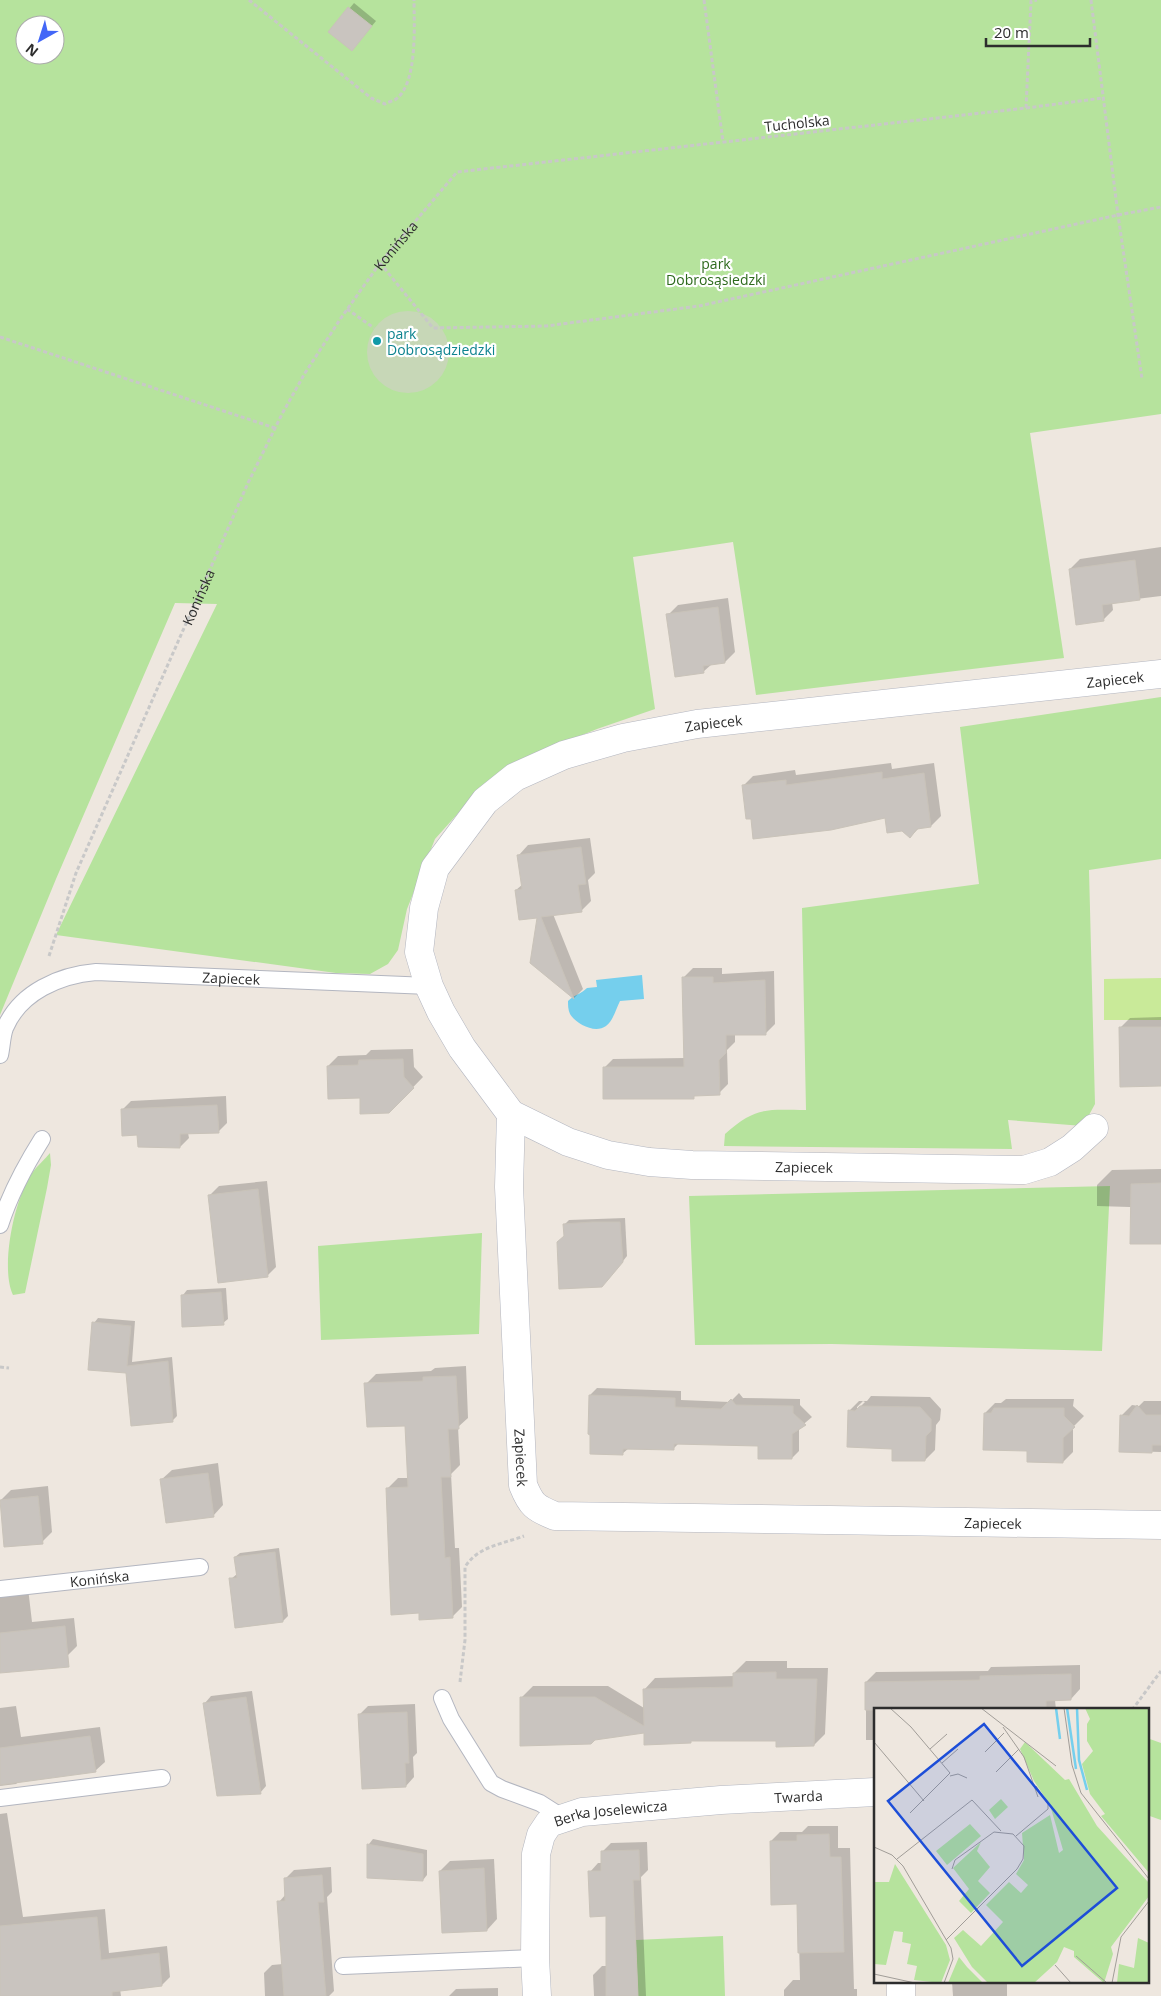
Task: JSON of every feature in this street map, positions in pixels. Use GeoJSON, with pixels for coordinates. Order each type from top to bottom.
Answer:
{"type":"FeatureCollection","features":[{"type":"Feature","properties":{"kind":"street","name":"Zapiecek"},"geometry":{"type":"LineString","coordinates":[[1094,1128],[1072,1148],[1050,1162],[1024,1170],[692,1165],[649,1162],[608,1155],[568,1142],[511,1114],[462,1048],[441,1012],[429,986],[419,952],[424,908],[434,868],[485,801],[516,777],[564,756],[623,738],[697,724],[1161,674]]}},
{"type":"Feature","properties":{"kind":"street","name":"Zapiecek"},"geometry":{"type":"LineString","coordinates":[[511,1114],[509,1187],[523,1485],[532,1504],[539,1510],[555,1516],[1161,1525]]}},
{"type":"Feature","properties":{"kind":"street","name":"Twarda"},"geometry":{"type":"LineString","coordinates":[[721,1800],[874,1792]]}},
{"type":"Feature","properties":{"kind":"street","name":"Berka Joselewicza"},"geometry":{"type":"LineString","coordinates":[[537,1996],[535,1958],[536,1854],[540,1835],[549,1823],[562,1817],[582,1812],[721,1800]]}},
{"type":"Feature","properties":{"kind":"lane","name":"Zapiecek"},"geometry":{"type":"LineString","coordinates":[[38,989],[77,973],[96,972],[429,986]]}},
{"type":"Feature","properties":{"kind":"lane"},"geometry":{"type":"LineString","coordinates":[[0,1054],[5,1028],[19,1005],[38,989]]}},
{"type":"Feature","properties":{"kind":"lane"},"geometry":{"type":"LineString","coordinates":[[0,1225],[14,1188],[42,1139]]}},
{"type":"Feature","properties":{"kind":"lane","name":"Konińska"},"geometry":{"type":"LineString","coordinates":[[0,1589],[200,1567]]}},
{"type":"Feature","properties":{"kind":"lane"},"geometry":{"type":"LineString","coordinates":[[442,1698],[451,1719],[491,1783],[540,1803],[562,1817]]}},
{"type":"Feature","properties":{"kind":"lane"},"geometry":{"type":"LineString","coordinates":[[0,1798],[162,1778]]}},
{"type":"Feature","properties":{"kind":"lane"},"geometry":{"type":"LineString","coordinates":[[344,1966],[535,1958]]}},
{"type":"Feature","properties":{"kind":"path"},"geometry":{"type":"LineString","coordinates":[[249,0],[371,98],[385,104],[397,98],[405,86],[414,56],[414,0]]}},
{"type":"Feature","properties":{"kind":"path"},"geometry":{"type":"LineString","coordinates":[[704,0],[723,142]]}},
{"type":"Feature","properties":{"kind":"path"},"geometry":{"type":"LineString","coordinates":[[1026,108],[1030,0],[1038,0]]}},
{"type":"Feature","properties":{"kind":"path"},"geometry":{"type":"LineString","coordinates":[[1091,0],[1118,215],[1142,379]]}},
{"type":"Feature","properties":{"kind":"path","name":"Tucholska"},"geometry":{"type":"LineString","coordinates":[[457,172],[1103,98]]}},
{"type":"Feature","properties":{"kind":"path","name":"Konińska"},"geometry":{"type":"LineString","coordinates":[[38,989],[76,873],[248,483],[275,428],[305,373],[347,309],[380,263],[457,172]]}},
{"type":"Feature","properties":{"kind":"path"},"geometry":{"type":"LineString","coordinates":[[380,263],[433,328],[546,326],[699,306],[1161,207]]}},
{"type":"Feature","properties":{"kind":"path"},"geometry":{"type":"LineString","coordinates":[[347,309],[374,328]]}},
{"type":"Feature","properties":{"kind":"path"},"geometry":{"type":"LineString","coordinates":[[0,337],[275,428]]}},
{"type":"Feature","properties":{"kind":"path"},"geometry":{"type":"LineString","coordinates":[[0,1367],[9,1368]]}},
{"type":"Feature","properties":{"kind":"path"},"geometry":{"type":"LineString","coordinates":[[462,1676],[466,1626],[464,1567],[471,1559],[490,1546],[523,1537],[555,1516]]}},
{"type":"Feature","properties":{"kind":"path"},"geometry":{"type":"LineString","coordinates":[[1133,1708],[1161,1671]]}},
{"type":"Feature","properties":{"kind":"green space","name":"park Dobrosąsiedzki"},"geometry":{"type":"Polygon","coordinates":[[[0,0],[1161,0],[1161,414],[1030,433],[1064,658],[756,695],[733,542],[633,557],[655,709],[597,729],[511,764],[478,791],[435,839],[407,909],[398,950],[388,964],[370,974],[336,973],[56,935],[217,604],[175,603],[56,879],[0,1015],[0,0]]]}},
{"type":"Feature","properties":{"kind":"green space"},"geometry":{"type":"Polygon","coordinates":[[[408,311],[424,314],[437,323],[446,336],[449,352],[446,368],[437,381],[424,390],[408,393],[392,390],[379,381],[370,368],[367,352],[370,336],[379,323],[392,314],[408,311]]]}},
{"type":"Feature","properties":{"kind":"green space"},"geometry":{"type":"Polygon","coordinates":[[[1161,697],[1161,859],[1089,870],[1095,1104],[1083,1126],[1008,1120],[1012,1149],[724,1146],[725,1134],[745,1118],[754,1114],[771,1110],[806,1110],[802,908],[979,884],[960,727],[1161,697]]]}},
{"type":"Feature","properties":{"kind":"green space"},"geometry":{"type":"Polygon","coordinates":[[[1161,978],[1161,1020],[1104,1020],[1104,979],[1161,978]]]}},
{"type":"Feature","properties":{"kind":"green space"},"geometry":{"type":"Polygon","coordinates":[[[50,1153],[51,1165],[47,1188],[25,1293],[13,1295],[9,1283],[8,1268],[11,1234],[15,1216],[25,1185],[32,1173],[50,1153]]]}},
{"type":"Feature","properties":{"kind":"green space"},"geometry":{"type":"Polygon","coordinates":[[[1110,1186],[1102,1351],[832,1344],[695,1345],[689,1196],[1110,1186]]]}},
{"type":"Feature","properties":{"kind":"green space"},"geometry":{"type":"Polygon","coordinates":[[[482,1233],[479,1334],[321,1340],[318,1246],[482,1233]]]}},
{"type":"Feature","properties":{"kind":"green space"},"geometry":{"type":"Polygon","coordinates":[[[1148,1738],[1161,1743],[1161,1820],[1148,1815],[1148,1738]]]}},
{"type":"Feature","properties":{"kind":"green space"},"geometry":{"type":"Polygon","coordinates":[[[723,1936],[725,1996],[638,1996],[636,1940],[723,1936]]]}},
{"type":"Feature","properties":{"kind":"water"},"geometry":{"type":"Polygon","coordinates":[[[642,975],[644,999],[620,1001],[606,1026],[597,1029],[586,1027],[570,1014],[568,1001],[587,988],[597,987],[596,980],[642,975]]]}},
{"type":"Feature","properties":{"kind":"building"},"geometry":{"type":"Polygon","coordinates":[[[348,7],[372,26],[352,51],[328,32],[348,7]]]}},
{"type":"Feature","properties":{"kind":"building"},"geometry":{"type":"Polygon","coordinates":[[[1135,560],[1140,600],[1102,605],[1104,621],[1076,625],[1069,569],[1135,560]]]}},
{"type":"Feature","properties":{"kind":"building"},"geometry":{"type":"Polygon","coordinates":[[[718,607],[725,663],[703,666],[704,673],[675,677],[666,614],[718,607]]]}},
{"type":"Feature","properties":{"kind":"building"},"geometry":{"type":"Polygon","coordinates":[[[882,772],[882,779],[924,773],[931,827],[917,829],[910,838],[902,831],[887,833],[885,818],[831,830],[753,839],[751,819],[746,819],[742,785],[786,780],[786,785],[882,772]]]}},
{"type":"Feature","properties":{"kind":"building"},"geometry":{"type":"Polygon","coordinates":[[[581,847],[586,884],[578,885],[582,912],[541,917],[574,999],[530,963],[537,918],[519,920],[515,890],[522,889],[517,855],[581,847]]]}},
{"type":"Feature","properties":{"kind":"building"},"geometry":{"type":"Polygon","coordinates":[[[682,977],[713,977],[713,983],[765,980],[766,1035],[726,1035],[726,1053],[719,1060],[720,1095],[694,1096],[694,1099],[603,1099],[603,1067],[684,1067],[682,977]]]}},
{"type":"Feature","properties":{"kind":"building"},"geometry":{"type":"Polygon","coordinates":[[[1119,1027],[1161,1027],[1161,1086],[1120,1087],[1119,1027]]]}},
{"type":"Feature","properties":{"kind":"building"},"geometry":{"type":"Polygon","coordinates":[[[403,1059],[404,1077],[414,1088],[389,1113],[360,1114],[360,1098],[328,1099],[327,1066],[358,1065],[359,1060],[403,1059]]]}},
{"type":"Feature","properties":{"kind":"building"},"geometry":{"type":"Polygon","coordinates":[[[217,1105],[219,1133],[180,1134],[180,1148],[138,1147],[137,1135],[122,1136],[121,1109],[217,1105]]]}},
{"type":"Feature","properties":{"kind":"building"},"geometry":{"type":"Polygon","coordinates":[[[1161,1183],[1161,1244],[1130,1244],[1131,1184],[1161,1183]]]}},
{"type":"Feature","properties":{"kind":"building"},"geometry":{"type":"Polygon","coordinates":[[[258,1189],[268,1277],[218,1283],[208,1195],[258,1189]]]}},
{"type":"Feature","properties":{"kind":"building"},"geometry":{"type":"Polygon","coordinates":[[[620,1222],[623,1262],[602,1287],[559,1289],[557,1242],[564,1236],[563,1224],[620,1222]]]}},
{"type":"Feature","properties":{"kind":"building"},"geometry":{"type":"Polygon","coordinates":[[[221,1292],[224,1325],[182,1327],[181,1295],[221,1292]]]}},
{"type":"Feature","properties":{"kind":"building"},"geometry":{"type":"Polygon","coordinates":[[[92,1322],[131,1326],[127,1366],[168,1361],[173,1422],[131,1426],[126,1373],[88,1370],[92,1322]]]}},
{"type":"Feature","properties":{"kind":"building"},"geometry":{"type":"Polygon","coordinates":[[[456,1376],[459,1429],[448,1429],[451,1477],[441,1477],[445,1558],[450,1557],[453,1618],[419,1620],[419,1613],[391,1615],[386,1488],[408,1487],[405,1426],[367,1427],[364,1383],[423,1381],[423,1377],[456,1376]]]}},
{"type":"Feature","properties":{"kind":"building"},"geometry":{"type":"Polygon","coordinates":[[[589,1395],[675,1398],[675,1407],[721,1409],[731,1399],[736,1405],[793,1406],[793,1413],[806,1425],[792,1434],[792,1459],[758,1459],[758,1446],[674,1444],[674,1450],[623,1449],[623,1455],[590,1454],[590,1435],[588,1434],[589,1395]]]}},
{"type":"Feature","properties":{"kind":"building"},"geometry":{"type":"Polygon","coordinates":[[[1137,1405],[1146,1415],[1161,1415],[1161,1445],[1152,1445],[1152,1453],[1119,1452],[1120,1415],[1129,1416],[1137,1405]]]}},
{"type":"Feature","properties":{"kind":"building"},"geometry":{"type":"Polygon","coordinates":[[[860,1406],[920,1407],[931,1419],[931,1431],[926,1436],[925,1461],[892,1461],[892,1449],[847,1447],[848,1410],[855,1411],[860,1406]]]}},
{"type":"Feature","properties":{"kind":"building"},"geometry":{"type":"Polygon","coordinates":[[[994,1408],[1064,1408],[1064,1416],[1075,1427],[1063,1438],[1063,1463],[1027,1462],[1027,1451],[983,1450],[984,1413],[991,1413],[994,1408]]]}},
{"type":"Feature","properties":{"kind":"building"},"geometry":{"type":"Polygon","coordinates":[[[208,1473],[214,1517],[166,1523],[160,1479],[208,1473]]]}},
{"type":"Feature","properties":{"kind":"building"},"geometry":{"type":"Polygon","coordinates":[[[38,1496],[43,1544],[4,1547],[0,1500],[38,1496]]]}},
{"type":"Feature","properties":{"kind":"building"},"geometry":{"type":"Polygon","coordinates":[[[275,1552],[283,1622],[235,1628],[229,1578],[237,1578],[234,1557],[275,1552]]]}},
{"type":"Feature","properties":{"kind":"building"},"geometry":{"type":"Polygon","coordinates":[[[65,1626],[69,1667],[0,1673],[0,1633],[65,1626]]]}},
{"type":"Feature","properties":{"kind":"building"},"geometry":{"type":"Polygon","coordinates":[[[776,1672],[776,1679],[817,1679],[814,1746],[776,1747],[776,1741],[691,1741],[691,1743],[644,1745],[644,1733],[595,1740],[591,1744],[520,1746],[520,1697],[595,1697],[644,1726],[643,1689],[733,1687],[733,1673],[776,1672]]]}},
{"type":"Feature","properties":{"kind":"building"},"geometry":{"type":"Polygon","coordinates":[[[1071,1674],[1071,1700],[1046,1701],[1046,1708],[874,1708],[874,1710],[865,1710],[865,1682],[980,1680],[980,1676],[1071,1674]]]}},
{"type":"Feature","properties":{"kind":"building"},"geometry":{"type":"Polygon","coordinates":[[[246,1697],[261,1794],[217,1796],[203,1703],[246,1697]]]}},
{"type":"Feature","properties":{"kind":"building"},"geometry":{"type":"Polygon","coordinates":[[[407,1712],[409,1763],[405,1763],[406,1787],[362,1789],[358,1714],[407,1712]]]}},
{"type":"Feature","properties":{"kind":"building"},"geometry":{"type":"Polygon","coordinates":[[[90,1736],[96,1772],[0,1785],[0,1748],[90,1736]]]}},
{"type":"Feature","properties":{"kind":"building"},"geometry":{"type":"Polygon","coordinates":[[[829,1834],[830,1857],[841,1857],[844,1952],[798,1953],[797,1904],[771,1905],[770,1841],[797,1841],[797,1835],[829,1834]]]}},
{"type":"Feature","properties":{"kind":"building"},"geometry":{"type":"Polygon","coordinates":[[[367,1844],[423,1854],[423,1881],[367,1878],[367,1844]]]}},
{"type":"Feature","properties":{"kind":"building"},"geometry":{"type":"Polygon","coordinates":[[[639,1850],[640,1880],[633,1880],[638,1996],[606,1996],[606,1916],[590,1917],[588,1871],[601,1871],[601,1851],[639,1850]]]}},
{"type":"Feature","properties":{"kind":"building"},"geometry":{"type":"Polygon","coordinates":[[[484,1868],[487,1931],[442,1933],[439,1871],[484,1868]]]}},
{"type":"Feature","properties":{"kind":"building"},"geometry":{"type":"Polygon","coordinates":[[[322,1875],[324,1902],[318,1902],[326,1996],[284,1996],[277,1901],[285,1901],[284,1878],[322,1875]]]}},
{"type":"Feature","properties":{"kind":"building"},"geometry":{"type":"Polygon","coordinates":[[[97,1917],[101,1960],[159,1953],[162,1986],[112,1992],[112,1996],[0,1996],[0,1926],[97,1917]]]}},
{"type":"Feature","properties":{"kind":"place","name":"park Dobrosądziedzki"},"geometry":{"type":"Point","coordinates":[377,341]}}]}
